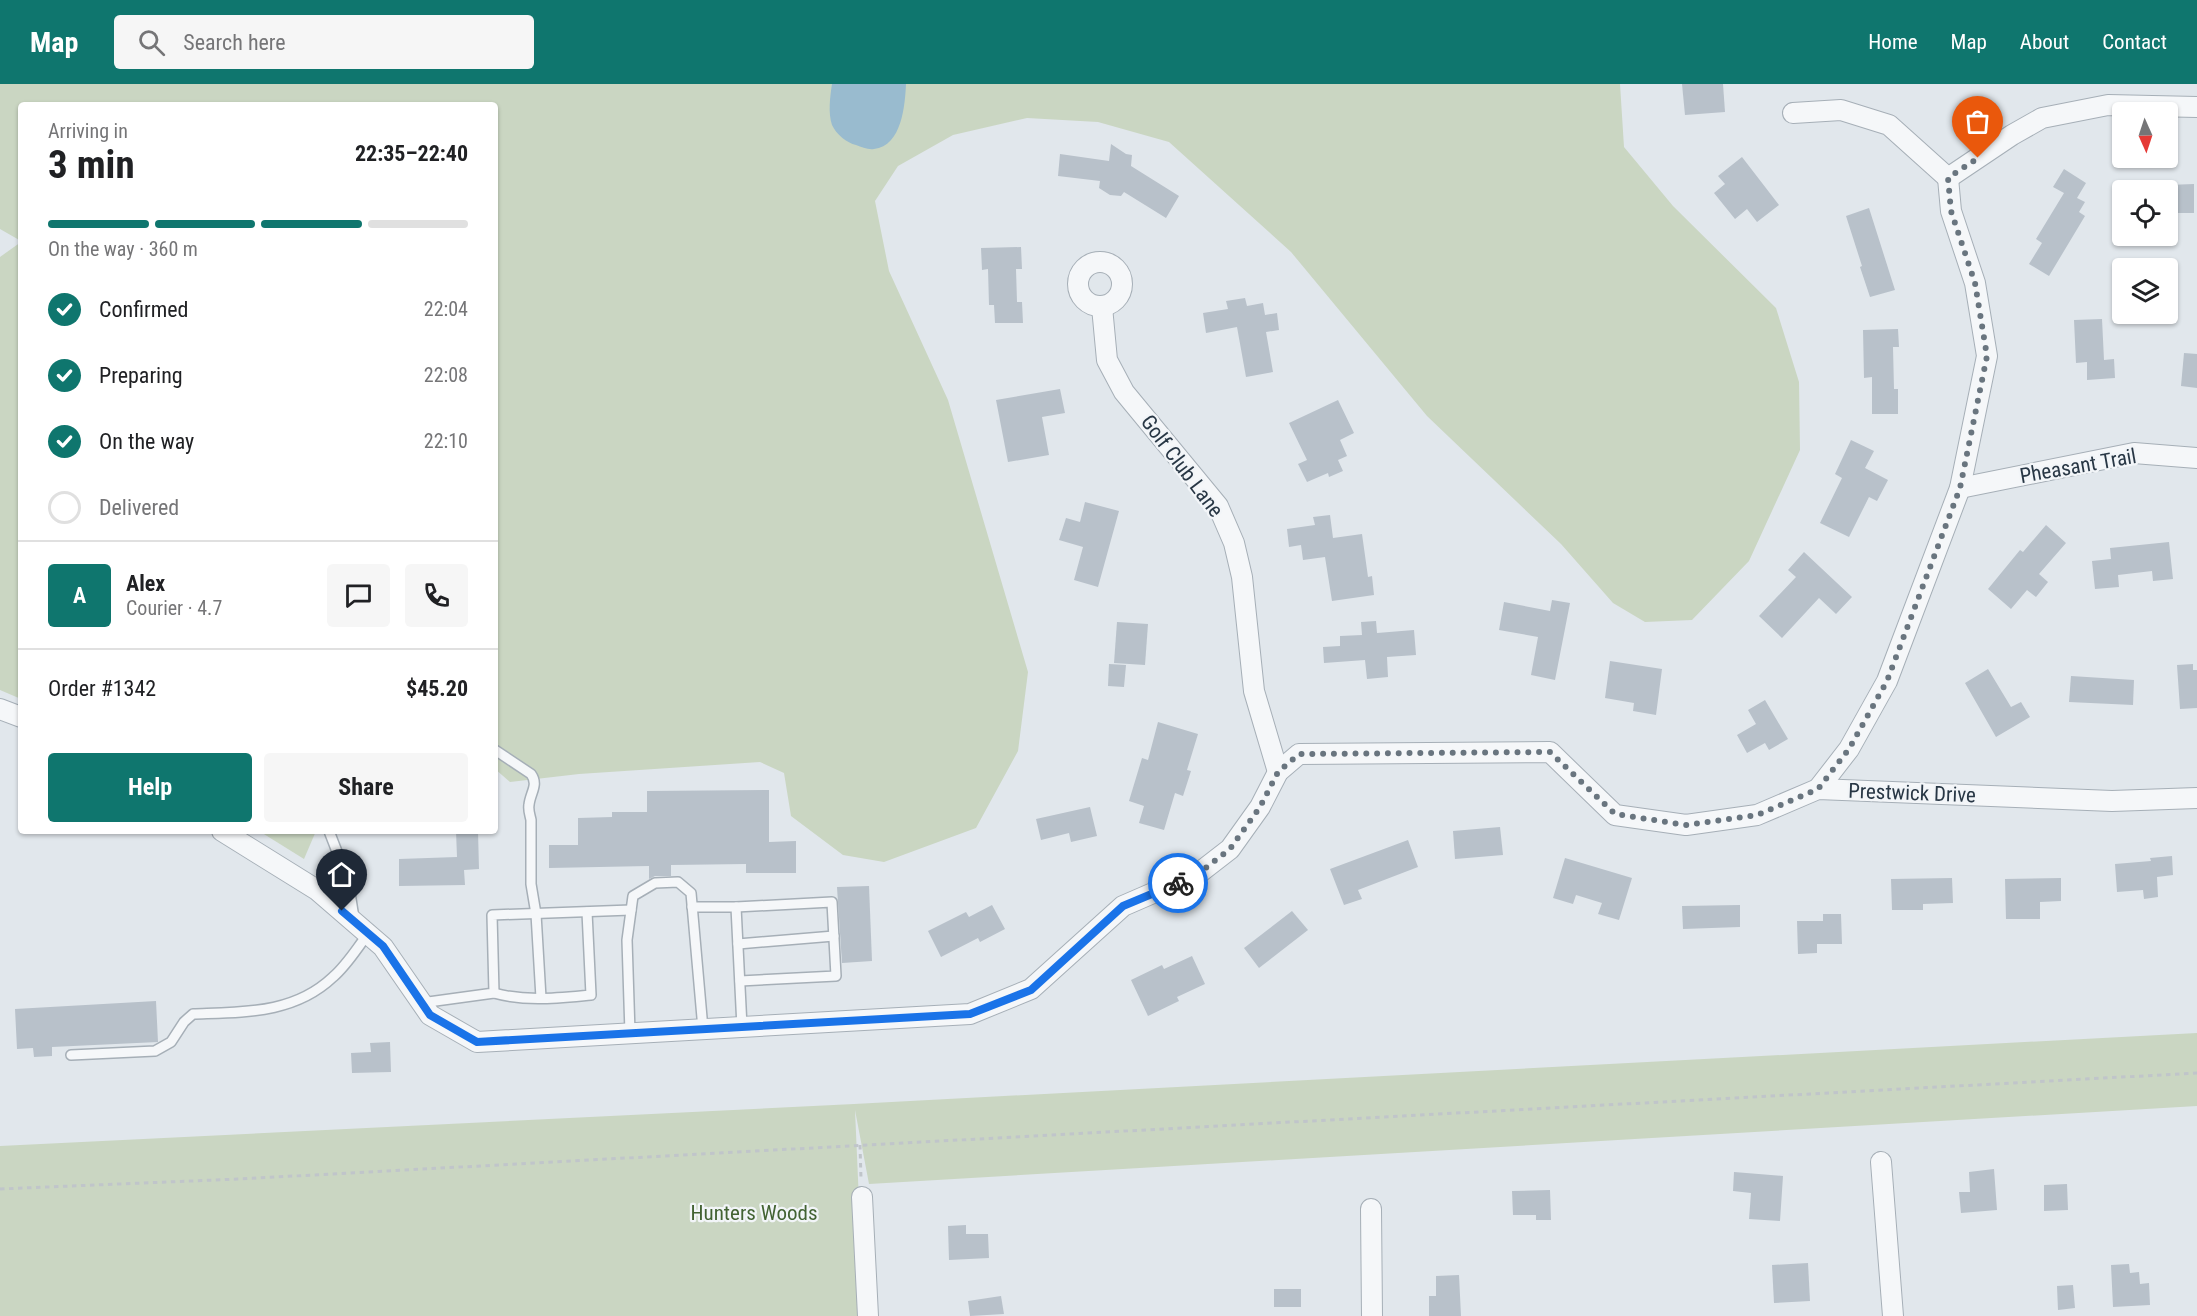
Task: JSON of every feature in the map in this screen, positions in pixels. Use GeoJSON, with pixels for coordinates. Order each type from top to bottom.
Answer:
{"type":"FeatureCollection","features":[{"type":"Feature","properties":{"kind":"street"},"geometry":{"type":"LineString","coordinates":[[1948,178],[2012,135],[2042,118],[2108,105],[2197,107]]}},
{"type":"Feature","properties":{"kind":"street"},"geometry":{"type":"LineString","coordinates":[[1794,113],[1841,110],[1889,125],[1948,178],[1951,211],[1975,283],[1987,356],[1960,488],[1887,681],[1849,749],[1818,789]]}},
{"type":"Feature","properties":{"kind":"street","name":"Golf Club Lane"},"geometry":{"type":"LineString","coordinates":[[1102,307],[1107,360],[1124,392],[1218,506],[1234,543],[1242,580],[1254,691],[1278,772]]}},
{"type":"Feature","properties":{"kind":"street","name":"Pheasant Trail"},"geometry":{"type":"LineString","coordinates":[[1960,488],[2134,453],[2197,458]]}},
{"type":"Feature","properties":{"kind":"street"},"geometry":{"type":"LineString","coordinates":[[0,709],[18,716]]}},
{"type":"Feature","properties":{"kind":"street","name":"Prestwick Drive"},"geometry":{"type":"LineString","coordinates":[[227,834],[317,890],[383,946],[430,1015],[477,1042],[970,1014],[1031,990],[1123,906],[1199,873],[1230,849],[1260,807],[1278,772],[1299,754],[1550,752],[1615,814],[1686,825],[1757,815],[1818,789],[2112,801],[2197,798]]}},
{"type":"Feature","properties":{"kind":"street"},"geometry":{"type":"LineString","coordinates":[[1881,1162],[1893,1316]]}},
{"type":"Feature","properties":{"kind":"street"},"geometry":{"type":"LineString","coordinates":[[862,1197],[868,1316]]}},
{"type":"Feature","properties":{"kind":"street"},"geometry":{"type":"LineString","coordinates":[[1371,1209],[1372,1316]]}},
{"type":"Feature","properties":{"kind":"lane"},"geometry":{"type":"LineString","coordinates":[[498,752],[531,774],[534,780],[529,811],[531,884],[536,914],[541,998]]}},
{"type":"Feature","properties":{"kind":"lane"},"geometry":{"type":"LineString","coordinates":[[71,1055],[155,1050],[171,1042],[183,1022],[193,1014],[280,1008],[308,997],[334,977],[361,928],[348,880],[330,834]]}},
{"type":"Feature","properties":{"kind":"lane"},"geometry":{"type":"LineString","coordinates":[[630,1033],[627,940],[633,896],[655,883],[678,882],[691,893],[703,1029]]}},
{"type":"Feature","properties":{"kind":"lane"},"geometry":{"type":"LineString","coordinates":[[692,907],[832,902],[836,976],[740,981]]}},
{"type":"Feature","properties":{"kind":"lane"},"geometry":{"type":"LineString","coordinates":[[736,907],[742,1027]]}},
{"type":"Feature","properties":{"kind":"lane"},"geometry":{"type":"LineString","coordinates":[[494,993],[492,915],[631,910]]}},
{"type":"Feature","properties":{"kind":"lane"},"geometry":{"type":"LineString","coordinates":[[422,1003],[494,993],[515,999],[591,995],[587,912]]}},
{"type":"Feature","properties":{"kind":"lane"},"geometry":{"type":"LineString","coordinates":[[738,944],[834,936]]}},
{"type":"Feature","properties":{"kind":"path"},"geometry":{"type":"LineString","coordinates":[[0,1189],[263,1178],[2197,1073]]}},
{"type":"Feature","properties":{"kind":"path"},"geometry":{"type":"LineString","coordinates":[[860,1145],[862,1197]]}},
{"type":"Feature","properties":{"kind":"green space"},"geometry":{"type":"Polygon","coordinates":[[[0,84],[1620,84],[1624,147],[1673,206],[1776,308],[1799,382],[1800,450],[1749,561],[1692,620],[1645,622],[1613,603],[1561,544],[1427,416],[1291,252],[1169,142],[1098,122],[1027,118],[953,135],[898,166],[875,201],[889,271],[948,400],[1028,672],[1018,751],[976,828],[884,862],[843,855],[791,816],[784,773],[760,762],[579,774],[510,782],[498,772],[498,102],[18,102],[18,239],[0,229],[0,84]]]}},
{"type":"Feature","properties":{"kind":"green space"},"geometry":{"type":"Polygon","coordinates":[[[18,244],[18,698],[0,690],[0,257],[18,244]]]}},
{"type":"Feature","properties":{"kind":"green space"},"geometry":{"type":"Polygon","coordinates":[[[264,834],[315,834],[304,859],[264,834]]]}},
{"type":"Feature","properties":{"kind":"green space","name":"Hunters Woods"},"geometry":{"type":"Polygon","coordinates":[[[2197,1033],[2197,1106],[869,1184],[855,1110],[864,1316],[0,1316],[0,1146],[854,1104],[2197,1033]]]}},
{"type":"Feature","properties":{"kind":"water"},"geometry":{"type":"Polygon","coordinates":[[[832,84],[906,84],[903,113],[891,141],[883,146],[870,149],[849,142],[839,135],[832,125],[830,115],[832,84]]]}},
{"type":"Feature","properties":{"kind":"building"},"geometry":{"type":"Polygon","coordinates":[[[1682,84],[1723,84],[1725,112],[1685,115],[1682,84]]]}},
{"type":"Feature","properties":{"kind":"building"},"geometry":{"type":"Polygon","coordinates":[[[1111,144],[1126,154],[1132,155],[1131,166],[1179,196],[1166,218],[1124,192],[1121,196],[1110,195],[1099,188],[1100,181],[1058,176],[1060,154],[1109,161],[1111,144]]]}},
{"type":"Feature","properties":{"kind":"building"},"geometry":{"type":"Polygon","coordinates":[[[1742,157],[1779,205],[1757,222],[1747,209],[1735,219],[1714,193],[1725,184],[1718,176],[1742,157]]]}},
{"type":"Feature","properties":{"kind":"building"},"geometry":{"type":"Polygon","coordinates":[[[2064,169],[2086,183],[2077,198],[2085,202],[2079,212],[2085,216],[2049,276],[2029,264],[2042,243],[2036,239],[2064,193],[2053,187],[2064,169]]]}},
{"type":"Feature","properties":{"kind":"building"},"geometry":{"type":"Polygon","coordinates":[[[2194,184],[2194,213],[2178,213],[2178,185],[2194,184]]]}},
{"type":"Feature","properties":{"kind":"building"},"geometry":{"type":"Polygon","coordinates":[[[1869,208],[1895,290],[1870,297],[1846,216],[1869,208]]]}},
{"type":"Feature","properties":{"kind":"building"},"geometry":{"type":"Polygon","coordinates":[[[1021,247],[1022,269],[1016,269],[1017,302],[1022,302],[1023,323],[995,323],[994,305],[989,305],[988,269],[982,270],[981,248],[1021,247]]]}},
{"type":"Feature","properties":{"kind":"building"},"geometry":{"type":"Polygon","coordinates":[[[1245,298],[1247,306],[1263,303],[1265,315],[1277,313],[1279,330],[1266,332],[1273,372],[1246,377],[1237,327],[1206,333],[1203,313],[1228,309],[1226,301],[1245,298]]]}},
{"type":"Feature","properties":{"kind":"building"},"geometry":{"type":"Polygon","coordinates":[[[2102,319],[2104,360],[2114,359],[2115,378],[2087,380],[2087,362],[2076,363],[2074,320],[2102,319]]]}},
{"type":"Feature","properties":{"kind":"building"},"geometry":{"type":"Polygon","coordinates":[[[1898,329],[1899,347],[1893,347],[1894,389],[1898,389],[1898,414],[1872,414],[1872,377],[1864,378],[1863,330],[1898,329]]]}},
{"type":"Feature","properties":{"kind":"building"},"geometry":{"type":"Polygon","coordinates":[[[2184,353],[2197,354],[2197,388],[2181,386],[2184,353]]]}},
{"type":"Feature","properties":{"kind":"building"},"geometry":{"type":"Polygon","coordinates":[[[1060,389],[1065,413],[1042,417],[1049,455],[1008,462],[996,400],[1060,389]]]}},
{"type":"Feature","properties":{"kind":"building"},"geometry":{"type":"Polygon","coordinates":[[[1338,400],[1354,433],[1340,440],[1347,456],[1338,460],[1343,471],[1329,477],[1328,473],[1307,482],[1298,464],[1307,460],[1289,423],[1338,400]]]}},
{"type":"Feature","properties":{"kind":"building"},"geometry":{"type":"Polygon","coordinates":[[[1851,440],[1874,451],[1865,468],[1888,480],[1877,501],[1869,497],[1849,537],[1820,523],[1842,478],[1835,474],[1851,440]]]}},
{"type":"Feature","properties":{"kind":"building"},"geometry":{"type":"Polygon","coordinates":[[[1085,502],[1119,511],[1098,587],[1074,580],[1083,547],[1059,540],[1066,518],[1080,522],[1085,502]]]}},
{"type":"Feature","properties":{"kind":"building"},"geometry":{"type":"Polygon","coordinates":[[[1330,515],[1333,538],[1362,534],[1368,577],[1372,576],[1374,595],[1332,601],[1325,557],[1303,560],[1301,545],[1289,547],[1287,529],[1315,525],[1313,517],[1330,515]]]}},
{"type":"Feature","properties":{"kind":"building"},"geometry":{"type":"Polygon","coordinates":[[[2046,525],[2066,543],[2039,574],[2048,582],[2036,597],[2027,590],[2011,609],[1988,589],[2020,550],[2023,552],[2046,525]]]}},
{"type":"Feature","properties":{"kind":"building"},"geometry":{"type":"Polygon","coordinates":[[[2169,542],[2173,579],[2153,581],[2152,571],[2118,575],[2119,587],[2095,589],[2092,561],[2111,559],[2110,548],[2169,542]]]}},
{"type":"Feature","properties":{"kind":"building"},"geometry":{"type":"Polygon","coordinates":[[[1804,552],[1852,597],[1836,614],[1819,598],[1782,638],[1759,616],[1796,577],[1788,570],[1804,552]]]}},
{"type":"Feature","properties":{"kind":"building"},"geometry":{"type":"Polygon","coordinates":[[[1552,600],[1570,603],[1555,680],[1531,675],[1538,637],[1499,630],[1504,602],[1550,611],[1552,600]]]}},
{"type":"Feature","properties":{"kind":"building"},"geometry":{"type":"Polygon","coordinates":[[[1376,621],[1377,633],[1414,630],[1416,655],[1387,657],[1388,677],[1367,679],[1365,660],[1324,663],[1323,647],[1340,646],[1340,636],[1362,635],[1361,622],[1376,621]]]}},
{"type":"Feature","properties":{"kind":"building"},"geometry":{"type":"Polygon","coordinates":[[[1117,622],[1148,624],[1145,665],[1114,663],[1117,622]]]}},
{"type":"Feature","properties":{"kind":"building"},"geometry":{"type":"Polygon","coordinates":[[[1610,661],[1662,669],[1656,715],[1633,711],[1634,703],[1605,698],[1610,661]]]}},
{"type":"Feature","properties":{"kind":"building"},"geometry":{"type":"Polygon","coordinates":[[[1109,664],[1126,665],[1124,687],[1108,686],[1109,664]]]}},
{"type":"Feature","properties":{"kind":"building"},"geometry":{"type":"Polygon","coordinates":[[[2193,664],[2193,670],[2197,670],[2197,708],[2180,709],[2177,665],[2193,664]]]}},
{"type":"Feature","properties":{"kind":"building"},"geometry":{"type":"Polygon","coordinates":[[[1988,669],[2011,707],[2021,702],[2030,717],[1996,737],[1965,683],[1988,669]]]}},
{"type":"Feature","properties":{"kind":"building"},"geometry":{"type":"Polygon","coordinates":[[[2071,676],[2134,680],[2133,705],[2069,702],[2071,676]]]}},
{"type":"Feature","properties":{"kind":"building"},"geometry":{"type":"Polygon","coordinates":[[[1765,700],[1788,739],[1769,750],[1765,743],[1747,753],[1737,735],[1756,724],[1748,710],[1765,700]]]}},
{"type":"Feature","properties":{"kind":"building"},"geometry":{"type":"Polygon","coordinates":[[[1158,722],[1198,734],[1187,770],[1191,771],[1183,796],[1175,793],[1164,830],[1139,823],[1144,806],[1129,801],[1142,758],[1148,760],[1158,722]]]}},
{"type":"Feature","properties":{"kind":"building"},"geometry":{"type":"Polygon","coordinates":[[[769,790],[769,842],[796,841],[796,873],[746,873],[746,864],[671,865],[671,876],[655,876],[649,879],[649,866],[549,868],[549,845],[578,845],[578,818],[612,817],[612,812],[647,812],[647,791],[769,790]]]}},
{"type":"Feature","properties":{"kind":"building"},"geometry":{"type":"Polygon","coordinates":[[[1090,807],[1097,836],[1071,842],[1069,833],[1041,840],[1036,819],[1090,807]]]}},
{"type":"Feature","properties":{"kind":"building"},"geometry":{"type":"Polygon","coordinates":[[[1500,827],[1503,855],[1455,859],[1453,831],[1500,827]]]}},
{"type":"Feature","properties":{"kind":"building"},"geometry":{"type":"Polygon","coordinates":[[[456,834],[478,834],[479,869],[464,870],[465,885],[399,886],[399,859],[457,857],[456,834]]]}},
{"type":"Feature","properties":{"kind":"building"},"geometry":{"type":"Polygon","coordinates":[[[1408,840],[1418,867],[1358,890],[1362,899],[1344,905],[1330,869],[1408,840]]]}},
{"type":"Feature","properties":{"kind":"building"},"geometry":{"type":"Polygon","coordinates":[[[2172,856],[2173,875],[2157,877],[2158,897],[2144,899],[2143,890],[2117,892],[2115,864],[2151,861],[2150,858],[2172,856]]]}},
{"type":"Feature","properties":{"kind":"building"},"geometry":{"type":"Polygon","coordinates":[[[1565,858],[1632,878],[1619,920],[1598,914],[1602,903],[1576,895],[1573,904],[1553,898],[1565,858]]]}},
{"type":"Feature","properties":{"kind":"building"},"geometry":{"type":"Polygon","coordinates":[[[1952,878],[1953,903],[1923,904],[1923,910],[1892,910],[1891,879],[1952,878]]]}},
{"type":"Feature","properties":{"kind":"building"},"geometry":{"type":"Polygon","coordinates":[[[2061,878],[2061,901],[2040,902],[2040,919],[2006,919],[2005,879],[2061,878]]]}},
{"type":"Feature","properties":{"kind":"building"},"geometry":{"type":"Polygon","coordinates":[[[869,886],[872,961],[842,963],[837,887],[869,886]]]}},
{"type":"Feature","properties":{"kind":"building"},"geometry":{"type":"Polygon","coordinates":[[[992,905],[1005,929],[980,942],[978,938],[941,957],[928,931],[966,912],[969,917],[992,905]]]}},
{"type":"Feature","properties":{"kind":"building"},"geometry":{"type":"Polygon","coordinates":[[[1740,905],[1740,927],[1683,929],[1682,906],[1740,905]]]}},
{"type":"Feature","properties":{"kind":"building"},"geometry":{"type":"Polygon","coordinates":[[[1292,911],[1308,930],[1259,968],[1244,948],[1292,911]]]}},
{"type":"Feature","properties":{"kind":"building"},"geometry":{"type":"Polygon","coordinates":[[[1823,914],[1841,914],[1842,944],[1817,944],[1817,953],[1798,954],[1797,921],[1823,921],[1823,914]]]}},
{"type":"Feature","properties":{"kind":"building"},"geometry":{"type":"Polygon","coordinates":[[[1192,956],[1205,984],[1177,997],[1179,1001],[1148,1016],[1131,980],[1162,965],[1164,969],[1192,956]]]}},
{"type":"Feature","properties":{"kind":"building"},"geometry":{"type":"Polygon","coordinates":[[[156,1001],[158,1042],[52,1047],[52,1056],[34,1057],[33,1048],[17,1049],[15,1009],[156,1001]]]}},
{"type":"Feature","properties":{"kind":"building"},"geometry":{"type":"Polygon","coordinates":[[[390,1042],[391,1072],[352,1073],[351,1053],[371,1052],[370,1043],[390,1042]]]}},
{"type":"Feature","properties":{"kind":"building"},"geometry":{"type":"Polygon","coordinates":[[[1994,1169],[1997,1210],[1961,1213],[1959,1192],[1970,1192],[1969,1172],[1994,1169]]]}},
{"type":"Feature","properties":{"kind":"building"},"geometry":{"type":"Polygon","coordinates":[[[1734,1172],[1783,1176],[1780,1221],[1749,1219],[1751,1193],[1733,1191],[1734,1172]]]}},
{"type":"Feature","properties":{"kind":"building"},"geometry":{"type":"Polygon","coordinates":[[[2067,1184],[2068,1210],[2044,1211],[2044,1185],[2067,1184]]]}},
{"type":"Feature","properties":{"kind":"building"},"geometry":{"type":"Polygon","coordinates":[[[1550,1190],[1551,1220],[1536,1220],[1536,1215],[1513,1215],[1512,1191],[1550,1190]]]}},
{"type":"Feature","properties":{"kind":"building"},"geometry":{"type":"Polygon","coordinates":[[[966,1225],[966,1234],[988,1234],[989,1258],[949,1260],[948,1226],[966,1225]]]}},
{"type":"Feature","properties":{"kind":"building"},"geometry":{"type":"Polygon","coordinates":[[[1808,1263],[1810,1301],[1774,1303],[1772,1265],[1808,1263]]]}},
{"type":"Feature","properties":{"kind":"building"},"geometry":{"type":"Polygon","coordinates":[[[2129,1264],[2130,1273],[2139,1272],[2140,1284],[2149,1283],[2150,1305],[2113,1307],[2111,1265],[2129,1264]]]}},
{"type":"Feature","properties":{"kind":"building"},"geometry":{"type":"Polygon","coordinates":[[[1459,1275],[1461,1316],[1429,1316],[1429,1296],[1436,1296],[1436,1276],[1459,1275]]]}},
{"type":"Feature","properties":{"kind":"building"},"geometry":{"type":"Polygon","coordinates":[[[2073,1285],[2075,1308],[2058,1310],[2057,1286],[2073,1285]]]}},
{"type":"Feature","properties":{"kind":"building"},"geometry":{"type":"Polygon","coordinates":[[[1274,1289],[1301,1289],[1301,1307],[1274,1307],[1274,1289]]]}},
{"type":"Feature","properties":{"kind":"building"},"geometry":{"type":"Polygon","coordinates":[[[1001,1296],[1004,1314],[970,1316],[968,1301],[1001,1296]]]}},
{"type":"Feature","properties":{"kind":"way so far"},"geometry":{"type":"LineString","coordinates":[[1178,883],[1199,873],[1230,849],[1260,807],[1278,772],[1299,754],[1550,752],[1615,814],[1686,825],[1757,815],[1818,789],[1849,749],[1887,681],[1960,488],[1987,356],[1975,283],[1951,211],[1948,178],[1978,158]]}},
{"type":"Feature","properties":{"kind":"route"},"geometry":{"type":"LineString","coordinates":[[342,911],[383,946],[430,1015],[477,1042],[970,1014],[1031,990],[1123,906],[1178,883]]}}]}
